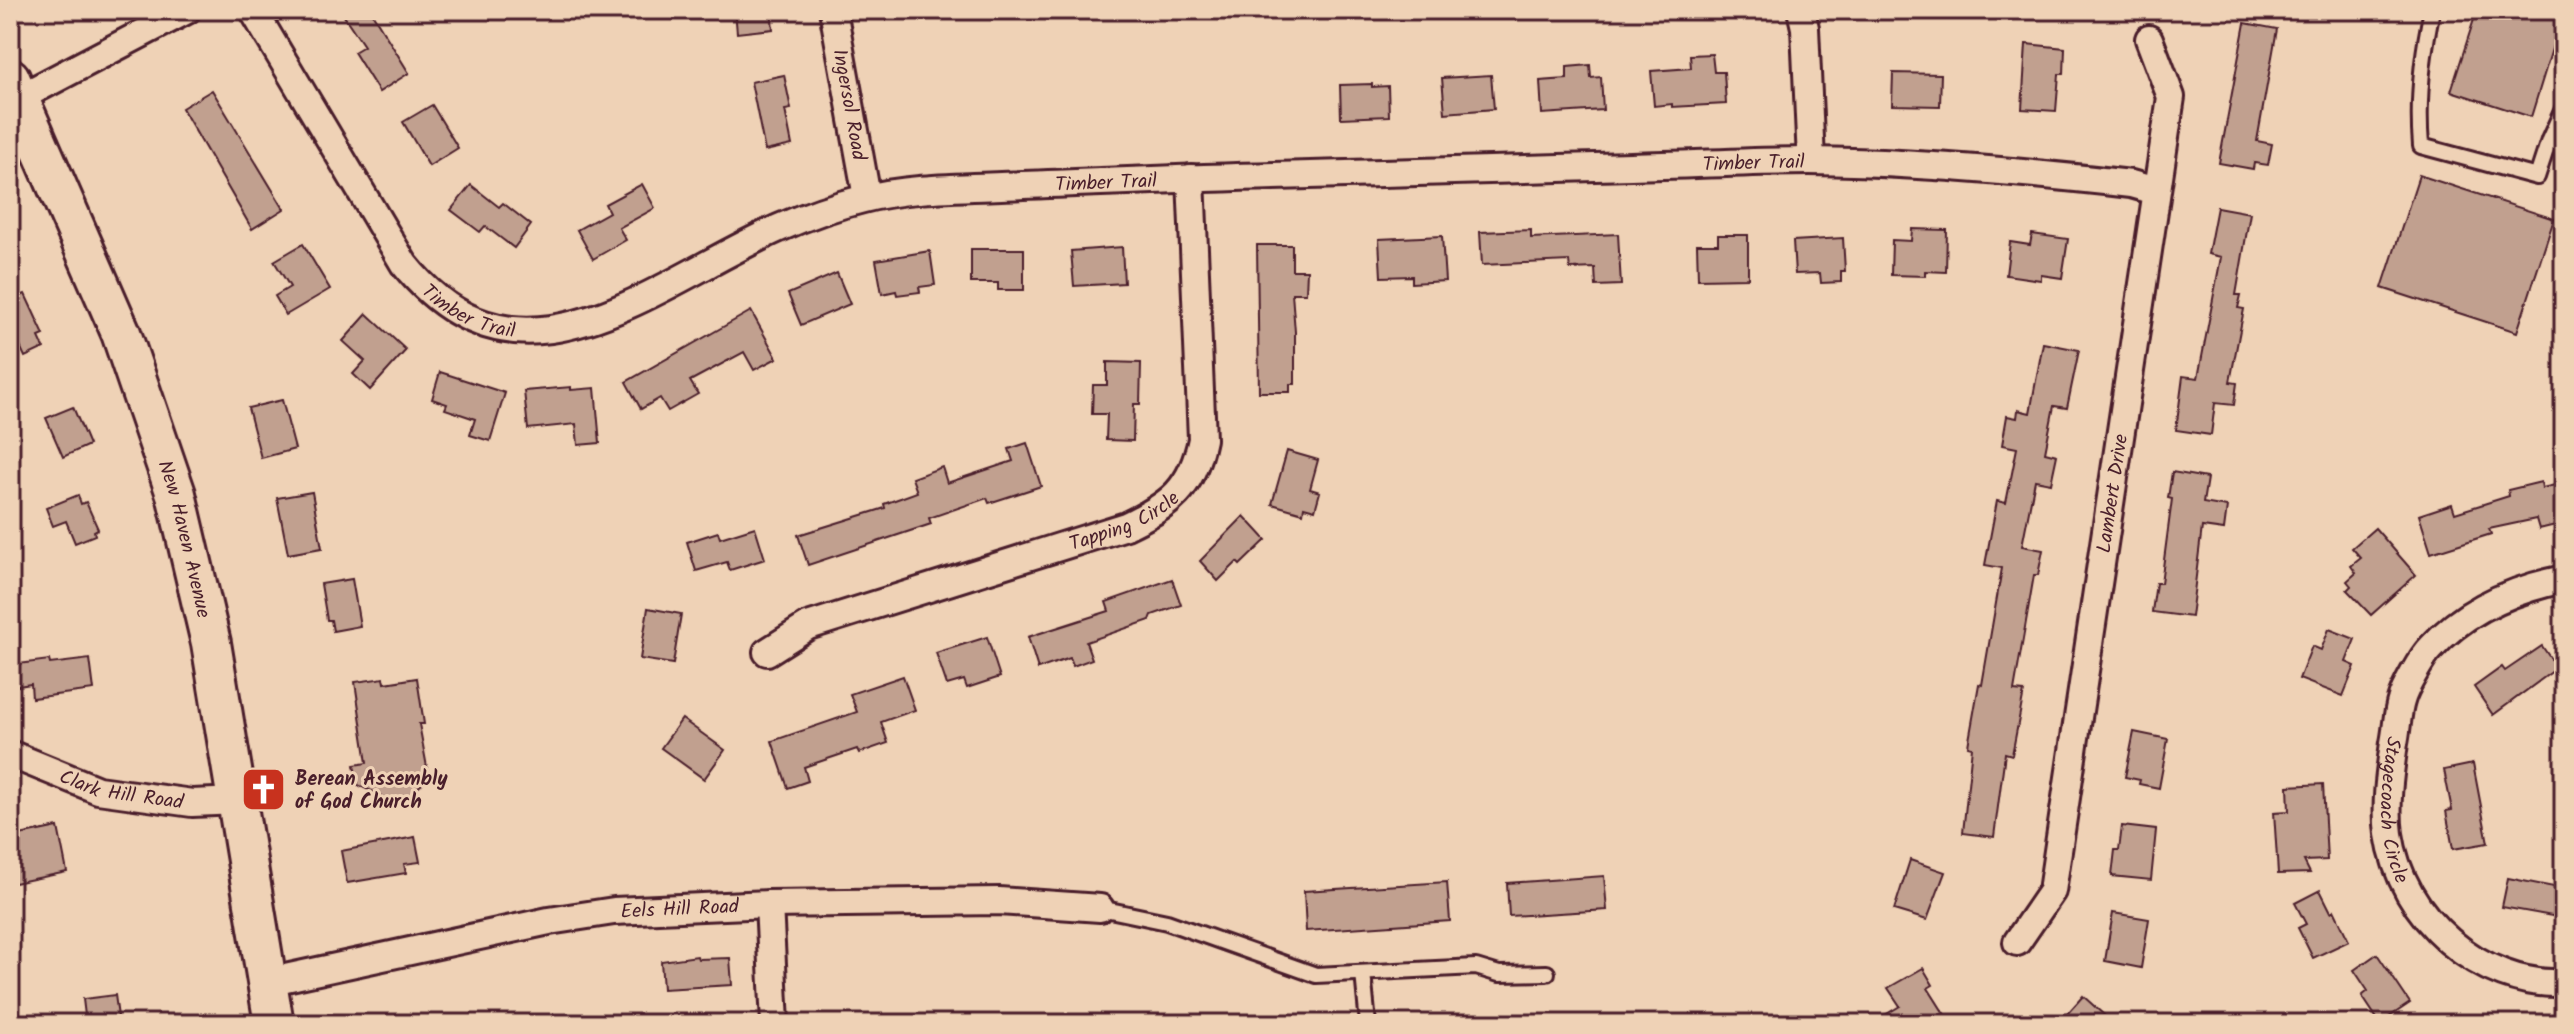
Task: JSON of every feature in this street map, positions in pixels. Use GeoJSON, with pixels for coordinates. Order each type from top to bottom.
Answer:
{"type":"FeatureCollection","features":[{"type":"Feature","properties":{"kind":"main road","name":"New Haven Avenue"},"geometry":{"type":"LineString","coordinates":[[14,88],[121,333],[176,494],[211,643],[274,1024]]}},
{"type":"Feature","properties":{"kind":"street"},"geometry":{"type":"LineString","coordinates":[[14,88],[187,10]]}},
{"type":"Feature","properties":{"kind":"street","name":"Timber Trail"},"geometry":{"type":"LineString","coordinates":[[253,10],[416,280],[445,306],[480,323],[525,332],[571,326],[608,316],[777,229],[867,197],[936,189],[1191,178],[1811,161],[1970,168],[2131,184],[2156,191]]}},
{"type":"Feature","properties":{"kind":"street","name":"Ingersol Road"},"geometry":{"type":"LineString","coordinates":[[833,10],[867,197]]}},
{"type":"Feature","properties":{"kind":"street"},"geometry":{"type":"LineString","coordinates":[[1801,10],[1805,28],[1811,161]]}},
{"type":"Feature","properties":{"kind":"street","name":"Lambert Drive"},"geometry":{"type":"LineString","coordinates":[[2017,942],[2052,891],[2171,97],[2149,39]]}},
{"type":"Feature","properties":{"kind":"street","name":"Tapping Circle"},"geometry":{"type":"LineString","coordinates":[[767,652],[808,626],[1126,526],[1165,505],[1181,491],[1191,476],[1202,439],[1191,178]]}},
{"type":"Feature","properties":{"kind":"street","name":"Stagecoach Circle"},"geometry":{"type":"LineString","coordinates":[[2564,579],[2525,587],[2473,613],[2430,648],[2401,698],[2387,814],[2389,837],[2402,875],[2417,905],[2443,936],[2487,967],[2510,977],[2537,983],[2564,983]]}},
{"type":"Feature","properties":{"kind":"street","name":"Clark Hill Road"},"geometry":{"type":"LineString","coordinates":[[10,754],[98,790],[192,803],[238,801]]}},
{"type":"Feature","properties":{"kind":"street","name":"Eels Hill Road"},"geometry":{"type":"LineString","coordinates":[[267,982],[549,921],[614,911],[769,904],[999,901],[1100,908]]}},
{"type":"Feature","properties":{"kind":"street"},"geometry":{"type":"LineString","coordinates":[[769,904],[775,1024]]}},
{"type":"Feature","properties":{"kind":"lane"},"geometry":{"type":"LineString","coordinates":[[2432,10],[2420,77],[2421,146],[2537,177],[2564,107]]}},
{"type":"Feature","properties":{"kind":"lane"},"geometry":{"type":"LineString","coordinates":[[1100,908],[1167,922],[1316,975],[1476,967],[1499,974],[1547,973]]}},
{"type":"Feature","properties":{"kind":"lane"},"geometry":{"type":"LineString","coordinates":[[1363,973],[1368,1024]]}},
{"type":"Feature","properties":{"kind":"building"},"geometry":{"type":"Polygon","coordinates":[[[340,10],[370,10],[409,73],[379,92],[354,52],[364,46],[340,10]]]}},
{"type":"Feature","properties":{"kind":"building"},"geometry":{"type":"Polygon","coordinates":[[[735,10],[771,10],[773,29],[737,33],[735,10]]]}},
{"type":"Feature","properties":{"kind":"building"},"geometry":{"type":"Polygon","coordinates":[[[2477,10],[2564,10],[2531,117],[2451,91],[2477,10]]]}},
{"type":"Feature","properties":{"kind":"building"},"geometry":{"type":"Polygon","coordinates":[[[2245,23],[2277,29],[2257,141],[2272,144],[2268,165],[2254,163],[2253,169],[2219,163],[2245,23]]]}},
{"type":"Feature","properties":{"kind":"building"},"geometry":{"type":"Polygon","coordinates":[[[2026,44],[2065,48],[2064,74],[2059,74],[2056,111],[2022,109],[2026,44]]]}},
{"type":"Feature","properties":{"kind":"building"},"geometry":{"type":"Polygon","coordinates":[[[1712,54],[1714,72],[1724,72],[1726,104],[1654,106],[1651,71],[1691,68],[1690,55],[1712,54]]]}},
{"type":"Feature","properties":{"kind":"building"},"geometry":{"type":"Polygon","coordinates":[[[1590,65],[1591,78],[1601,77],[1603,110],[1542,114],[1540,81],[1567,79],[1567,67],[1590,65]]]}},
{"type":"Feature","properties":{"kind":"building"},"geometry":{"type":"Polygon","coordinates":[[[1893,73],[1941,74],[1940,106],[1892,105],[1893,73]]]}},
{"type":"Feature","properties":{"kind":"building"},"geometry":{"type":"Polygon","coordinates":[[[784,75],[791,109],[785,110],[792,145],[765,151],[751,82],[784,75]]]}},
{"type":"Feature","properties":{"kind":"building"},"geometry":{"type":"Polygon","coordinates":[[[1491,75],[1494,109],[1445,113],[1442,78],[1491,75]]]}},
{"type":"Feature","properties":{"kind":"building"},"geometry":{"type":"Polygon","coordinates":[[[1372,84],[1372,87],[1388,86],[1389,116],[1341,118],[1340,85],[1372,84]]]}},
{"type":"Feature","properties":{"kind":"building"},"geometry":{"type":"Polygon","coordinates":[[[212,90],[284,209],[252,229],[182,108],[212,90]]]}},
{"type":"Feature","properties":{"kind":"building"},"geometry":{"type":"Polygon","coordinates":[[[432,105],[458,148],[429,166],[403,122],[432,105]]]}},
{"type":"Feature","properties":{"kind":"building"},"geometry":{"type":"Polygon","coordinates":[[[2419,175],[2554,219],[2517,332],[2382,288],[2419,175]]]}},
{"type":"Feature","properties":{"kind":"building"},"geometry":{"type":"Polygon","coordinates":[[[642,184],[655,208],[619,228],[626,240],[593,259],[577,230],[609,212],[605,204],[642,184]]]}},
{"type":"Feature","properties":{"kind":"building"},"geometry":{"type":"Polygon","coordinates":[[[471,185],[499,207],[503,203],[531,225],[514,248],[485,226],[480,232],[451,210],[471,185]]]}},
{"type":"Feature","properties":{"kind":"building"},"geometry":{"type":"Polygon","coordinates":[[[2217,207],[2250,213],[2236,295],[2241,295],[2238,308],[2244,309],[2230,382],[2237,383],[2234,405],[2215,403],[2211,435],[2176,430],[2183,376],[2198,378],[2221,257],[2208,254],[2217,207]]]}},
{"type":"Feature","properties":{"kind":"building"},"geometry":{"type":"Polygon","coordinates":[[[1912,229],[1947,230],[1946,272],[1925,271],[1925,276],[1891,275],[1892,240],[1911,241],[1912,229]]]}},
{"type":"Feature","properties":{"kind":"building"},"geometry":{"type":"Polygon","coordinates":[[[1531,230],[1531,238],[1618,234],[1621,285],[1596,286],[1595,268],[1570,269],[1569,261],[1482,265],[1480,232],[1531,230]]]}},
{"type":"Feature","properties":{"kind":"building"},"geometry":{"type":"Polygon","coordinates":[[[2032,234],[2068,239],[2062,278],[2041,275],[2041,280],[2006,275],[2010,242],[2030,245],[2032,234]]]}},
{"type":"Feature","properties":{"kind":"building"},"geometry":{"type":"Polygon","coordinates":[[[1718,235],[1748,235],[1748,278],[1698,279],[1697,244],[1718,244],[1718,235]]]}},
{"type":"Feature","properties":{"kind":"building"},"geometry":{"type":"Polygon","coordinates":[[[1442,236],[1445,281],[1412,283],[1412,276],[1381,277],[1379,239],[1442,236]]]}},
{"type":"Feature","properties":{"kind":"building"},"geometry":{"type":"Polygon","coordinates":[[[1843,238],[1845,271],[1841,271],[1841,282],[1821,283],[1820,273],[1795,274],[1793,241],[1843,238]]]}},
{"type":"Feature","properties":{"kind":"building"},"geometry":{"type":"Polygon","coordinates":[[[303,244],[330,289],[286,315],[275,296],[290,287],[274,261],[303,244]]]}},
{"type":"Feature","properties":{"kind":"building"},"geometry":{"type":"Polygon","coordinates":[[[1257,245],[1292,245],[1292,270],[1307,270],[1306,293],[1292,293],[1295,384],[1290,384],[1290,392],[1259,392],[1257,245]]]}},
{"type":"Feature","properties":{"kind":"building"},"geometry":{"type":"Polygon","coordinates":[[[1122,247],[1124,283],[1074,286],[1071,251],[1122,247]]]}},
{"type":"Feature","properties":{"kind":"building"},"geometry":{"type":"Polygon","coordinates":[[[971,249],[1024,249],[1024,290],[998,290],[998,283],[971,283],[971,249]]]}},
{"type":"Feature","properties":{"kind":"building"},"geometry":{"type":"Polygon","coordinates":[[[930,251],[935,285],[919,287],[920,292],[882,294],[876,260],[930,251]]]}},
{"type":"Feature","properties":{"kind":"building"},"geometry":{"type":"Polygon","coordinates":[[[837,273],[850,304],[801,325],[788,294],[837,273]]]}},
{"type":"Feature","properties":{"kind":"building"},"geometry":{"type":"Polygon","coordinates":[[[25,294],[44,335],[39,337],[44,348],[25,357],[20,346],[10,350],[10,300],[25,294]]]}},
{"type":"Feature","properties":{"kind":"building"},"geometry":{"type":"Polygon","coordinates":[[[751,311],[777,358],[754,370],[744,352],[690,381],[698,394],[668,411],[660,398],[641,409],[626,382],[751,311]]]}},
{"type":"Feature","properties":{"kind":"building"},"geometry":{"type":"Polygon","coordinates":[[[367,314],[406,350],[370,390],[353,374],[365,361],[343,341],[367,314]]]}},
{"type":"Feature","properties":{"kind":"building"},"geometry":{"type":"Polygon","coordinates":[[[2043,343],[2079,350],[2067,408],[2054,406],[2045,452],[2057,455],[2051,483],[2035,480],[2022,546],[2043,550],[2038,575],[2034,575],[2014,691],[2024,692],[2012,755],[2005,753],[1994,837],[1963,833],[1972,747],[1968,746],[2002,568],[1985,565],[1997,501],[2006,503],[2017,448],[2002,445],[2007,416],[2017,418],[2018,410],[2030,413],[2043,343]]]}},
{"type":"Feature","properties":{"kind":"building"},"geometry":{"type":"Polygon","coordinates":[[[1107,362],[1141,363],[1140,404],[1134,404],[1133,441],[1106,440],[1107,414],[1092,414],[1093,385],[1107,385],[1107,362]]]}},
{"type":"Feature","properties":{"kind":"building"},"geometry":{"type":"Polygon","coordinates":[[[440,372],[505,393],[490,441],[470,435],[475,419],[445,409],[447,404],[432,399],[440,372]]]}},
{"type":"Feature","properties":{"kind":"building"},"geometry":{"type":"Polygon","coordinates":[[[571,387],[571,390],[595,388],[600,443],[578,445],[576,424],[528,429],[524,391],[571,387]]]}},
{"type":"Feature","properties":{"kind":"building"},"geometry":{"type":"Polygon","coordinates":[[[282,400],[295,449],[261,458],[248,408],[282,400]]]}},
{"type":"Feature","properties":{"kind":"building"},"geometry":{"type":"Polygon","coordinates":[[[73,407],[89,445],[63,457],[46,418],[73,407]]]}},
{"type":"Feature","properties":{"kind":"building"},"geometry":{"type":"Polygon","coordinates":[[[1027,443],[1041,486],[989,503],[987,498],[929,518],[931,524],[808,565],[798,535],[885,508],[884,504],[917,492],[912,478],[942,467],[947,483],[1013,461],[1009,449],[1027,443]]]}},
{"type":"Feature","properties":{"kind":"building"},"geometry":{"type":"Polygon","coordinates":[[[1287,451],[1318,460],[1310,489],[1320,492],[1315,510],[1304,507],[1303,513],[1272,504],[1287,451]]]}},
{"type":"Feature","properties":{"kind":"building"},"geometry":{"type":"Polygon","coordinates":[[[2172,472],[2207,478],[2203,503],[2227,507],[2224,530],[2202,527],[2191,617],[2152,612],[2156,583],[2161,583],[2172,499],[2168,498],[2172,472]]]}},
{"type":"Feature","properties":{"kind":"building"},"geometry":{"type":"Polygon","coordinates":[[[2541,482],[2542,488],[2564,483],[2564,523],[2539,529],[2536,519],[2489,529],[2491,534],[2431,553],[2419,515],[2452,504],[2455,513],[2509,496],[2508,490],[2541,482]]]}},
{"type":"Feature","properties":{"kind":"building"},"geometry":{"type":"Polygon","coordinates":[[[312,492],[322,548],[288,554],[277,498],[312,492]]]}},
{"type":"Feature","properties":{"kind":"building"},"geometry":{"type":"Polygon","coordinates":[[[78,495],[81,504],[86,502],[98,529],[94,531],[95,535],[75,543],[66,521],[53,526],[46,508],[78,495]]]}},
{"type":"Feature","properties":{"kind":"building"},"geometry":{"type":"Polygon","coordinates":[[[1244,516],[1266,540],[1218,581],[1200,561],[1244,516]]]}},
{"type":"Feature","properties":{"kind":"building"},"geometry":{"type":"Polygon","coordinates":[[[755,527],[765,559],[730,570],[727,562],[696,571],[687,542],[718,532],[720,538],[755,527]]]}},
{"type":"Feature","properties":{"kind":"building"},"geometry":{"type":"Polygon","coordinates":[[[2375,528],[2416,575],[2371,615],[2347,590],[2351,586],[2347,581],[2356,573],[2351,566],[2361,558],[2352,548],[2375,528]]]}},
{"type":"Feature","properties":{"kind":"building"},"geometry":{"type":"Polygon","coordinates":[[[352,579],[360,626],[333,631],[331,620],[327,620],[321,584],[352,579]]]}},
{"type":"Feature","properties":{"kind":"building"},"geometry":{"type":"Polygon","coordinates":[[[1172,579],[1181,605],[1152,615],[1150,620],[1086,642],[1092,659],[1073,666],[1070,658],[1038,669],[1028,637],[1109,611],[1106,602],[1172,579]]]}},
{"type":"Feature","properties":{"kind":"building"},"geometry":{"type":"Polygon","coordinates":[[[648,608],[681,614],[673,664],[640,659],[648,608]]]}},
{"type":"Feature","properties":{"kind":"building"},"geometry":{"type":"Polygon","coordinates":[[[2329,629],[2355,639],[2346,662],[2355,666],[2343,696],[2299,679],[2312,646],[2321,650],[2329,629]]]}},
{"type":"Feature","properties":{"kind":"building"},"geometry":{"type":"Polygon","coordinates":[[[987,637],[1000,677],[967,688],[964,680],[947,685],[936,653],[987,637]]]}},
{"type":"Feature","properties":{"kind":"building"},"geometry":{"type":"Polygon","coordinates":[[[2542,646],[2557,668],[2493,715],[2474,687],[2502,667],[2505,671],[2542,646]]]}},
{"type":"Feature","properties":{"kind":"building"},"geometry":{"type":"Polygon","coordinates":[[[90,659],[94,690],[32,698],[31,684],[12,687],[10,665],[90,659]]]}},
{"type":"Feature","properties":{"kind":"building"},"geometry":{"type":"Polygon","coordinates":[[[903,676],[915,710],[881,722],[888,743],[859,753],[857,749],[804,767],[808,781],[788,788],[772,741],[857,712],[850,694],[903,676]]]}},
{"type":"Feature","properties":{"kind":"building"},"geometry":{"type":"Polygon","coordinates":[[[384,678],[385,683],[417,678],[424,724],[419,724],[429,778],[414,791],[415,798],[383,804],[382,796],[358,785],[354,765],[367,763],[355,682],[384,678]]]}},
{"type":"Feature","properties":{"kind":"building"},"geometry":{"type":"Polygon","coordinates":[[[682,719],[725,750],[704,779],[661,748],[682,719]]]}},
{"type":"Feature","properties":{"kind":"building"},"geometry":{"type":"Polygon","coordinates":[[[2134,732],[2168,739],[2159,788],[2125,777],[2134,732]]]}},
{"type":"Feature","properties":{"kind":"building"},"geometry":{"type":"Polygon","coordinates":[[[2473,764],[2488,843],[2453,849],[2446,811],[2452,810],[2444,770],[2473,764]]]}},
{"type":"Feature","properties":{"kind":"building"},"geometry":{"type":"Polygon","coordinates":[[[2323,784],[2327,860],[2304,861],[2310,873],[2278,874],[2274,812],[2289,811],[2288,786],[2323,784]]]}},
{"type":"Feature","properties":{"kind":"building"},"geometry":{"type":"Polygon","coordinates":[[[2122,826],[2156,830],[2151,880],[2112,876],[2122,826]]]}},
{"type":"Feature","properties":{"kind":"building"},"geometry":{"type":"Polygon","coordinates":[[[58,827],[67,872],[14,883],[10,878],[10,837],[58,827]]]}},
{"type":"Feature","properties":{"kind":"building"},"geometry":{"type":"Polygon","coordinates":[[[415,837],[420,862],[404,864],[406,873],[347,883],[341,851],[415,837]]]}},
{"type":"Feature","properties":{"kind":"building"},"geometry":{"type":"Polygon","coordinates":[[[1910,860],[1945,872],[1927,920],[1894,910],[1910,860]]]}},
{"type":"Feature","properties":{"kind":"building"},"geometry":{"type":"Polygon","coordinates":[[[1604,876],[1607,910],[1509,916],[1507,883],[1604,876]]]}},
{"type":"Feature","properties":{"kind":"building"},"geometry":{"type":"Polygon","coordinates":[[[2508,878],[2564,889],[2564,918],[2502,907],[2508,878]]]}},
{"type":"Feature","properties":{"kind":"building"},"geometry":{"type":"Polygon","coordinates":[[[1447,882],[1450,921],[1306,931],[1304,891],[1447,882]]]}},
{"type":"Feature","properties":{"kind":"building"},"geometry":{"type":"Polygon","coordinates":[[[2320,890],[2349,941],[2313,958],[2298,928],[2306,924],[2295,903],[2320,890]]]}},
{"type":"Feature","properties":{"kind":"building"},"geometry":{"type":"Polygon","coordinates":[[[2113,913],[2149,919],[2141,968],[2105,961],[2113,913]]]}},
{"type":"Feature","properties":{"kind":"building"},"geometry":{"type":"Polygon","coordinates":[[[2377,954],[2410,1003],[2380,1023],[2362,996],[2368,991],[2354,970],[2377,954]]]}},
{"type":"Feature","properties":{"kind":"building"},"geometry":{"type":"Polygon","coordinates":[[[697,956],[698,959],[730,958],[732,985],[663,989],[661,961],[697,956]]]}},
{"type":"Feature","properties":{"kind":"building"},"geometry":{"type":"Polygon","coordinates":[[[1923,968],[1933,985],[1928,988],[1945,1015],[1930,1024],[1870,1024],[1900,1006],[1888,988],[1923,968]]]}},
{"type":"Feature","properties":{"kind":"building"},"geometry":{"type":"Polygon","coordinates":[[[115,995],[119,1024],[86,1024],[83,999],[115,995]]]}},
{"type":"Feature","properties":{"kind":"building"},"geometry":{"type":"Polygon","coordinates":[[[2083,996],[2114,1024],[2058,1024],[2083,996]]]}},
{"type":"Feature","properties":{"kind":"place","name":"Berean Assembly of God Church"},"geometry":{"type":"Point","coordinates":[264,789]}}]}
